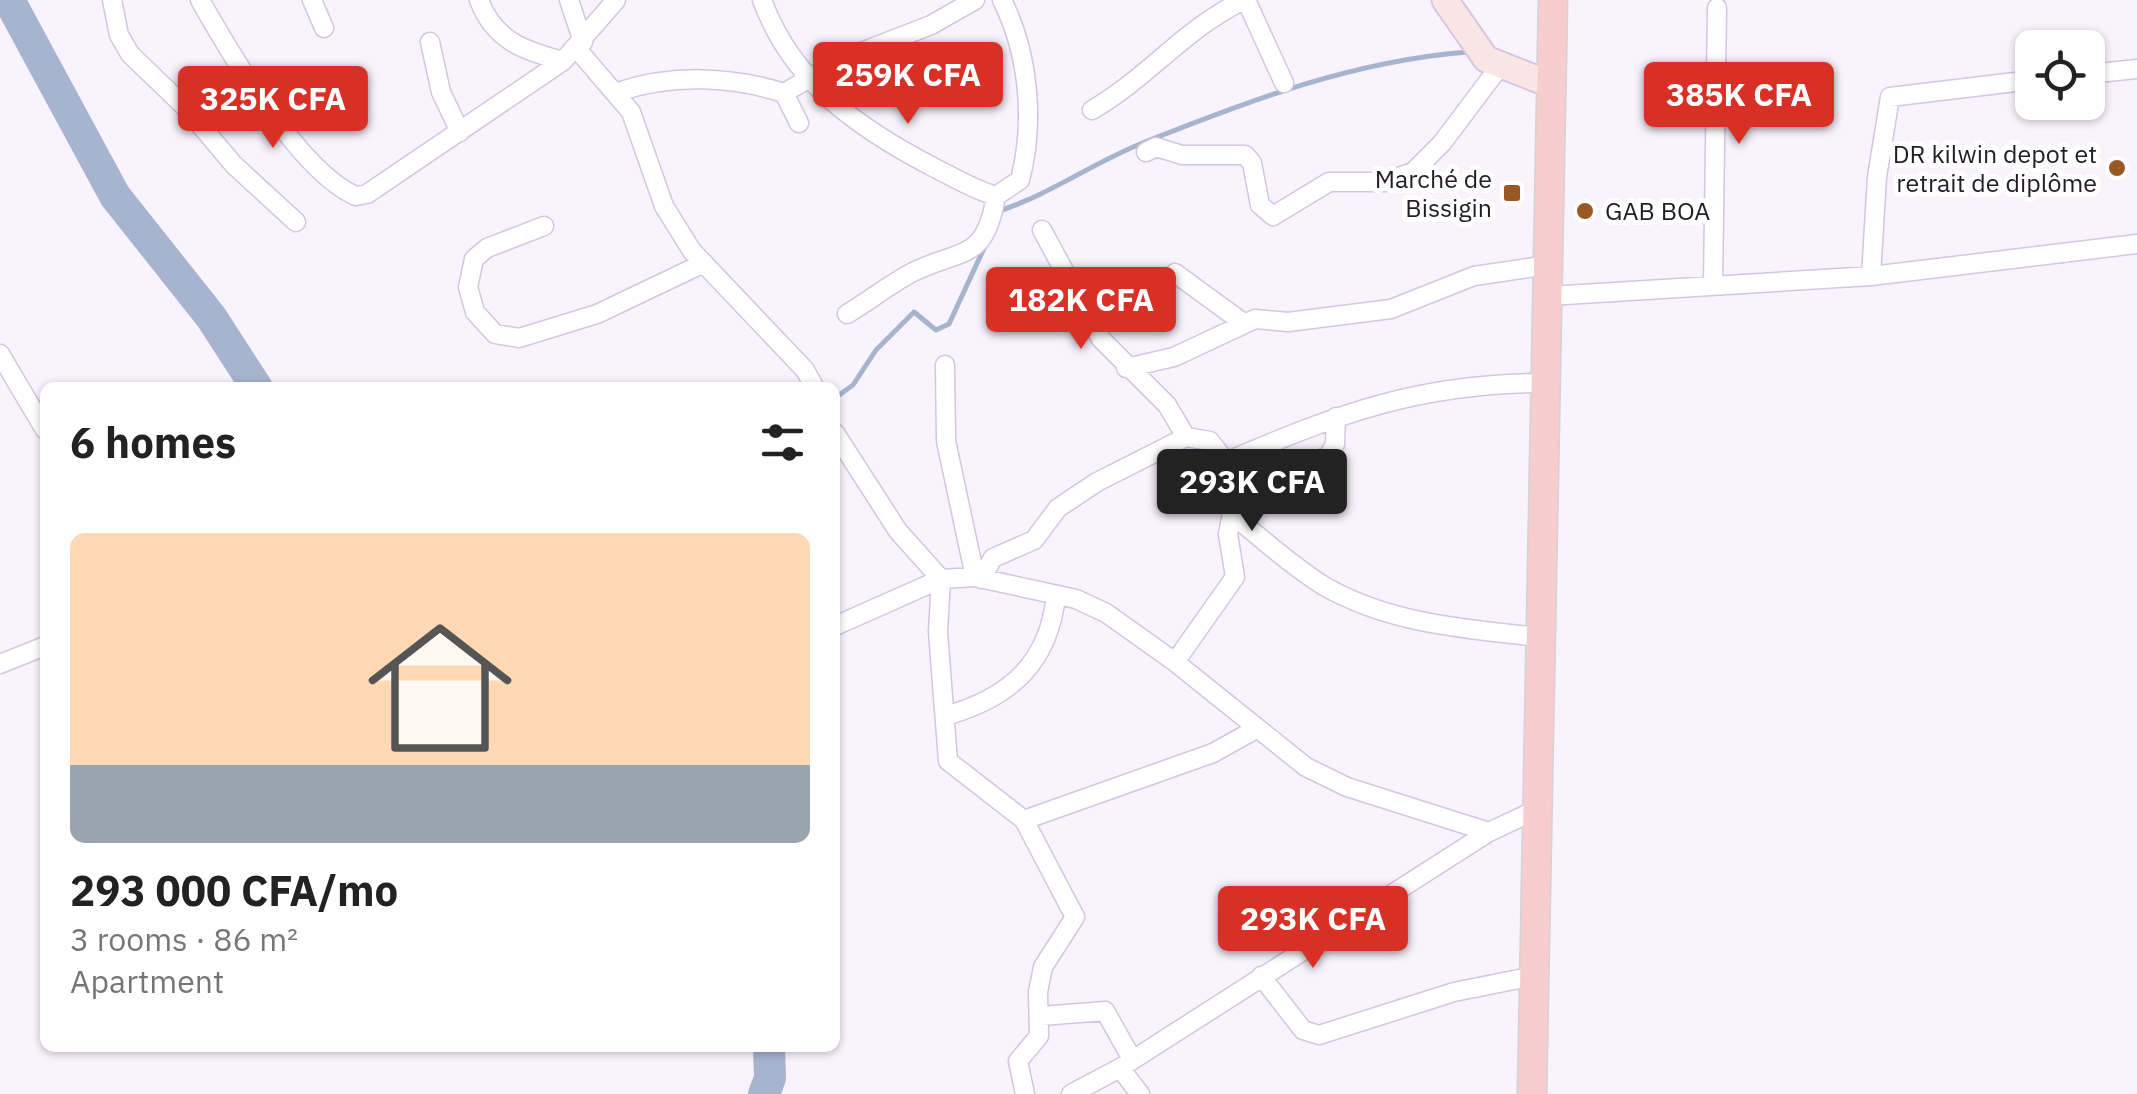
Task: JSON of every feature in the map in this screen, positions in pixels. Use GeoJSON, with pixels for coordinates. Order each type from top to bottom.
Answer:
{"type":"FeatureCollection","features":[{"type":"Feature","properties":{"kind":"main road"},"geometry":{"type":"LineString","coordinates":[[1532,1094],[1553,0]]}},
{"type":"Feature","properties":{"kind":"street"},"geometry":{"type":"LineString","coordinates":[[112,0],[119,34],[130,54],[184,107],[234,165],[296,222]]}},
{"type":"Feature","properties":{"kind":"street"},"geometry":{"type":"LineString","coordinates":[[200,0],[232,56],[284,126],[322,172],[350,194],[367,194],[574,51],[616,0]]}},
{"type":"Feature","properties":{"kind":"street"},"geometry":{"type":"LineString","coordinates":[[312,0],[324,28]]}},
{"type":"Feature","properties":{"kind":"street"},"geometry":{"type":"LineString","coordinates":[[480,0],[493,26],[508,42],[574,51],[618,92],[646,146],[664,206],[704,263],[811,382]]}},
{"type":"Feature","properties":{"kind":"street"},"geometry":{"type":"LineString","coordinates":[[569,0],[574,51]]}},
{"type":"Feature","properties":{"kind":"street"},"geometry":{"type":"LineString","coordinates":[[762,0],[782,45],[836,108],[895,147],[996,196]]}},
{"type":"Feature","properties":{"kind":"street"},"geometry":{"type":"LineString","coordinates":[[618,92],[672,80],[749,84],[784,93],[841,60],[931,25],[975,0]]}},
{"type":"Feature","properties":{"kind":"street"},"geometry":{"type":"LineString","coordinates":[[848,314],[906,276],[975,249],[992,222],[996,196],[1020,180],[1026,159],[1026,66],[1022,45],[1002,0]]}},
{"type":"Feature","properties":{"kind":"street"},"geometry":{"type":"LineString","coordinates":[[1092,110],[1146,75],[1192,28],[1245,0],[1284,83]]}},
{"type":"Feature","properties":{"kind":"street"},"geometry":{"type":"LineString","coordinates":[[1445,0],[1475,48],[1500,66],[1552,85]]}},
{"type":"Feature","properties":{"kind":"street"},"geometry":{"type":"LineString","coordinates":[[1713,284],[1717,8]]}},
{"type":"Feature","properties":{"kind":"street"},"geometry":{"type":"LineString","coordinates":[[430,42],[441,92],[460,132]]}},
{"type":"Feature","properties":{"kind":"street"},"geometry":{"type":"LineString","coordinates":[[1146,152],[1156,147],[1182,155],[1246,155],[1252,163],[1260,205],[1273,216],[1329,182],[1385,182],[1413,172],[1442,143],[1500,66]]}},
{"type":"Feature","properties":{"kind":"street"},"geometry":{"type":"LineString","coordinates":[[2105,72],[2137,68]]}},
{"type":"Feature","properties":{"kind":"street"},"geometry":{"type":"LineString","coordinates":[[1871,276],[1877,178],[1890,97],[2015,82]]}},
{"type":"Feature","properties":{"kind":"street"},"geometry":{"type":"LineString","coordinates":[[784,93],[798,123]]}},
{"type":"Feature","properties":{"kind":"street"},"geometry":{"type":"LineString","coordinates":[[544,226],[487,248],[474,259],[469,300],[484,326],[496,334],[519,338],[597,314],[704,263]]}},
{"type":"Feature","properties":{"kind":"street"},"geometry":{"type":"LineString","coordinates":[[1042,230],[1087,317],[1126,368],[1167,405],[1186,437]]}},
{"type":"Feature","properties":{"kind":"street"},"geometry":{"type":"LineString","coordinates":[[1549,296],[1871,276],[2137,244]]}},
{"type":"Feature","properties":{"kind":"street"},"geometry":{"type":"LineString","coordinates":[[1126,368],[1174,357],[1242,322],[1391,309],[1474,276],[1549,265]]}},
{"type":"Feature","properties":{"kind":"street"},"geometry":{"type":"LineString","coordinates":[[1175,273],[1242,322]]}},
{"type":"Feature","properties":{"kind":"street"},"geometry":{"type":"LineString","coordinates":[[0,354],[40,422]]}},
{"type":"Feature","properties":{"kind":"street"},"geometry":{"type":"LineString","coordinates":[[945,364],[946,441],[978,578]]}},
{"type":"Feature","properties":{"kind":"street"},"geometry":{"type":"LineString","coordinates":[[1226,462],[1336,417],[1412,394],[1478,383],[1546,383]]}},
{"type":"Feature","properties":{"kind":"street"},"geometry":{"type":"LineString","coordinates":[[1233,509],[1329,455],[1335,444],[1336,417]]}},
{"type":"Feature","properties":{"kind":"street"},"geometry":{"type":"LineString","coordinates":[[978,578],[994,558],[1040,535],[1058,508],[1097,482],[1186,437],[1210,442],[1226,462],[1233,509],[1228,534],[1235,577],[1175,662]]}},
{"type":"Feature","properties":{"kind":"street"},"geometry":{"type":"LineString","coordinates":[[840,441],[898,530],[941,579],[938,632],[948,761],[1024,820],[1074,918],[1043,968],[1038,992],[1040,1036],[1018,1062],[1025,1094]]}},
{"type":"Feature","properties":{"kind":"street"},"geometry":{"type":"LineString","coordinates":[[1233,509],[1324,586],[1383,612],[1413,621],[1539,637]]}},
{"type":"Feature","properties":{"kind":"street"},"geometry":{"type":"LineString","coordinates":[[840,624],[941,579],[978,578],[1056,594],[1106,614],[1175,662],[1306,768],[1347,787],[1489,832]]}},
{"type":"Feature","properties":{"kind":"street"},"geometry":{"type":"LineString","coordinates":[[945,716],[995,698],[1040,654],[1050,639],[1056,594]]}},
{"type":"Feature","properties":{"kind":"street"},"geometry":{"type":"LineString","coordinates":[[0,664],[40,648]]}},
{"type":"Feature","properties":{"kind":"street"},"geometry":{"type":"LineString","coordinates":[[1024,820],[1213,752],[1256,730]]}},
{"type":"Feature","properties":{"kind":"street"},"geometry":{"type":"LineString","coordinates":[[1070,1094],[1126,1063],[1489,832],[1536,810]]}},
{"type":"Feature","properties":{"kind":"street"},"geometry":{"type":"LineString","coordinates":[[1261,976],[1303,1030],[1319,1034],[1454,992],[1534,976]]}},
{"type":"Feature","properties":{"kind":"street"},"geometry":{"type":"LineString","coordinates":[[1041,1016],[1105,1011],[1140,1094]]}},
{"type":"Feature","properties":{"kind":"waterway"},"geometry":{"type":"LineString","coordinates":[[9,0],[115,196],[211,317],[253,382]]}},
{"type":"Feature","properties":{"kind":"waterway"},"geometry":{"type":"LineString","coordinates":[[999,211],[1126,150],[1263,97],[1343,73],[1468,52]]}},
{"type":"Feature","properties":{"kind":"waterway"},"geometry":{"type":"LineString","coordinates":[[840,394],[853,385],[876,350],[914,312],[936,330],[949,324],[986,244]]}},
{"type":"Feature","properties":{"kind":"waterway"},"geometry":{"type":"LineString","coordinates":[[764,1094],[770,1078],[769,1052]]}},
{"type":"Feature","properties":{"kind":"place","name":"DR kilwin depot et retrait de diplôme"},"geometry":{"type":"Point","coordinates":[2117,168]}},
{"type":"Feature","properties":{"kind":"place","name":"Marché de Bissigin"},"geometry":{"type":"Point","coordinates":[1512,193]}},
{"type":"Feature","properties":{"kind":"place","name":"GAB BOA"},"geometry":{"type":"Point","coordinates":[1585,211]}}]}
